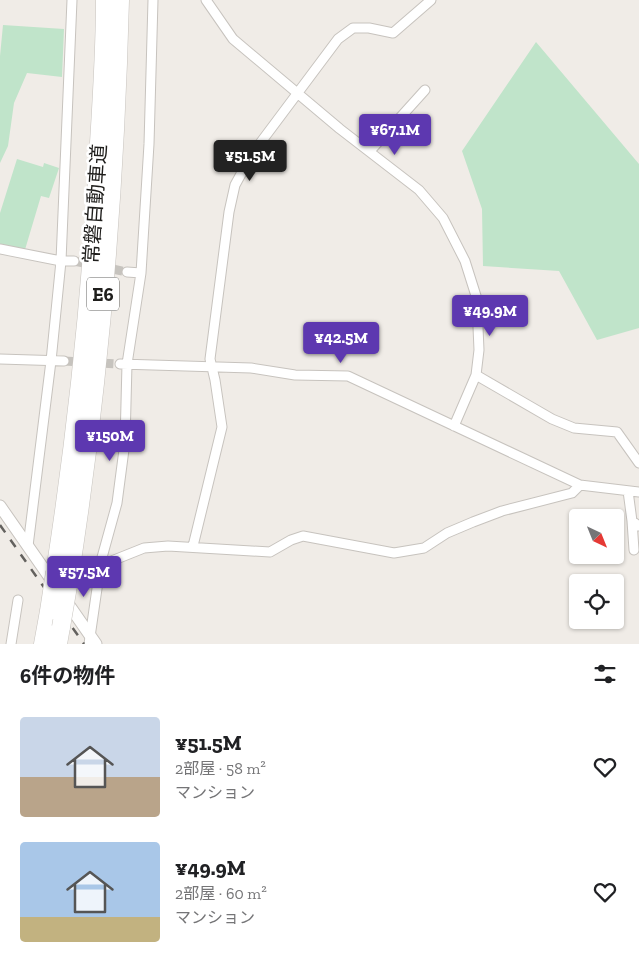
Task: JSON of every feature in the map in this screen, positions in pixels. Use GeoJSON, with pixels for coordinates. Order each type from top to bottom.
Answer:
{"type":"FeatureCollection","features":[{"type":"Feature","properties":{"kind":"highway","name":"常磐自動車道"},"geometry":{"type":"LineString","coordinates":[[43,644],[71,466],[92,259],[105,0]]}},
{"type":"Feature","properties":{"kind":"highway","name":"常磐自動車道"},"geometry":{"type":"LineString","coordinates":[[60,636],[84,473],[99,347],[111,191],[120,0]]}},
{"type":"Feature","properties":{"kind":"street"},"geometry":{"type":"LineString","coordinates":[[28,546],[51,361],[60,261],[72,0]]}},
{"type":"Feature","properties":{"kind":"street"},"geometry":{"type":"LineString","coordinates":[[92,642],[101,561],[117,503],[125,442],[124,364],[141,273],[149,144],[153,0]]}},
{"type":"Feature","properties":{"kind":"street"},"geometry":{"type":"LineString","coordinates":[[206,0],[233,39],[298,94],[419,190],[442,218],[465,261],[476,299],[479,350],[476,375],[454,426]]}},
{"type":"Feature","properties":{"kind":"street"},"geometry":{"type":"LineString","coordinates":[[192,546],[222,427],[210,359],[229,212],[235,185],[252,154],[338,40],[353,28],[369,28],[393,33],[431,0]]}},
{"type":"Feature","properties":{"kind":"street"},"geometry":{"type":"LineString","coordinates":[[370,151],[425,90]]}},
{"type":"Feature","properties":{"kind":"street"},"geometry":{"type":"LineString","coordinates":[[0,249],[60,261],[74,261]]}},
{"type":"Feature","properties":{"kind":"street"},"geometry":{"type":"LineString","coordinates":[[127,272],[141,273]]}},
{"type":"Feature","properties":{"kind":"street"},"geometry":{"type":"LineString","coordinates":[[0,359],[64,361]]}},
{"type":"Feature","properties":{"kind":"street"},"geometry":{"type":"LineString","coordinates":[[124,364],[251,368],[295,375],[348,376],[580,485],[639,492]]}},
{"type":"Feature","properties":{"kind":"street"},"geometry":{"type":"LineString","coordinates":[[476,375],[552,419],[574,428],[616,432],[639,463]]}},
{"type":"Feature","properties":{"kind":"street"},"geometry":{"type":"LineString","coordinates":[[101,561],[109,562],[144,548],[168,546],[270,552],[291,540],[303,536],[394,553],[424,548],[447,534],[495,514],[572,493],[580,485]]}},
{"type":"Feature","properties":{"kind":"street"},"geometry":{"type":"LineString","coordinates":[[628,491],[635,524],[634,550]]}},
{"type":"Feature","properties":{"kind":"street"},"geometry":{"type":"LineString","coordinates":[[0,506],[92,642]]}},
{"type":"Feature","properties":{"kind":"street"},"geometry":{"type":"LineString","coordinates":[[11,644],[18,600]]}},
{"type":"Feature","properties":{"kind":"green space"},"geometry":{"type":"Polygon","coordinates":[[[3,25],[64,29],[62,77],[27,73],[14,103],[8,146],[0,163],[0,56],[3,25]]]}},
{"type":"Feature","properties":{"kind":"green space"},"geometry":{"type":"Polygon","coordinates":[[[536,42],[639,164],[639,328],[597,340],[559,271],[483,266],[482,209],[462,151],[536,42]]]}},
{"type":"Feature","properties":{"kind":"green space"},"geometry":{"type":"Polygon","coordinates":[[[17,159],[43,167],[44,163],[59,168],[49,198],[41,196],[24,253],[0,246],[0,213],[17,159]]]}},
{"type":"Feature","properties":{"kind":"tunnel"},"geometry":{"type":"LineString","coordinates":[[74,261],[127,272]]}},
{"type":"Feature","properties":{"kind":"tunnel"},"geometry":{"type":"LineString","coordinates":[[64,361],[120,364]]}},
{"type":"Feature","properties":{"kind":"railway"},"geometry":{"type":"LineString","coordinates":[[0,525],[84,644]]}}]}
